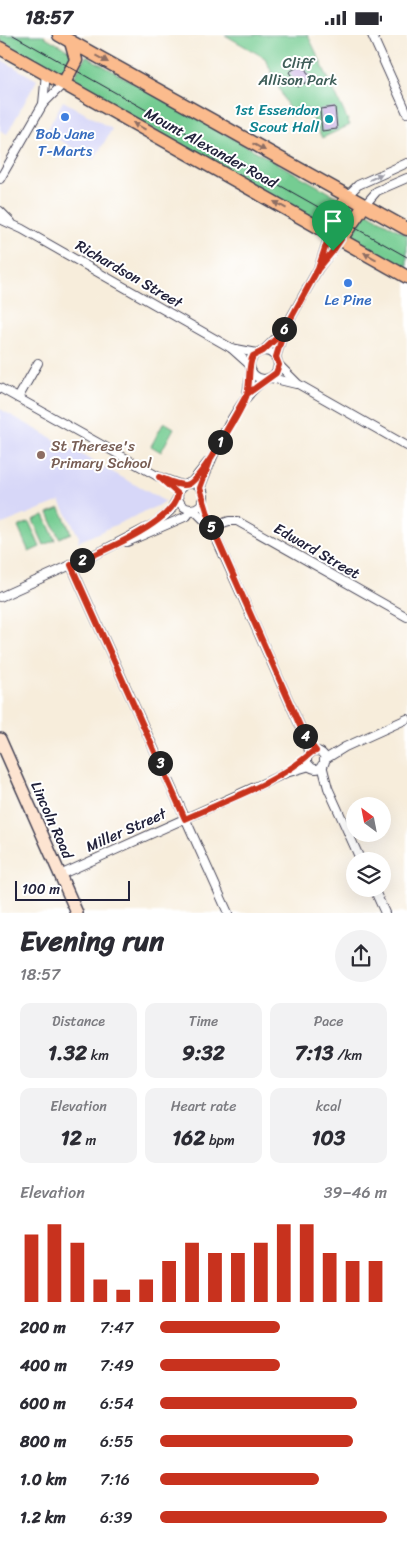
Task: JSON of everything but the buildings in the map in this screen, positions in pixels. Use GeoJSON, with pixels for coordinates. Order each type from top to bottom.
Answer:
{"type":"FeatureCollection","features":[{"type":"Feature","properties":{"kind":"main road","name":"Mount Alexander Road"},"geometry":{"type":"LineString","coordinates":[[59,35],[407,229]]}},
{"type":"Feature","properties":{"kind":"main road"},"geometry":{"type":"LineString","coordinates":[[64,83],[76,59],[71,41]]}},
{"type":"Feature","properties":{"kind":"main road","name":"Mount Alexander Road"},"geometry":{"type":"LineString","coordinates":[[0,48],[407,277]]}},
{"type":"Feature","properties":{"kind":"main road"},"geometry":{"type":"LineString","coordinates":[[336,236],[347,196]]}},
{"type":"Feature","properties":{"kind":"main road"},"geometry":{"type":"LineString","coordinates":[[336,236],[364,206]]}},
{"type":"Feature","properties":{"kind":"main road","name":"Lincoln Road"},"geometry":{"type":"LineString","coordinates":[[0,739],[77,913]]}},
{"type":"Feature","properties":{"kind":"street"},"geometry":{"type":"LineString","coordinates":[[372,35],[407,113]]}},
{"type":"Feature","properties":{"kind":"street"},"geometry":{"type":"LineString","coordinates":[[43,104],[46,73]]}},
{"type":"Feature","properties":{"kind":"street"},"geometry":{"type":"LineString","coordinates":[[0,179],[43,104],[64,83]]}},
{"type":"Feature","properties":{"kind":"street"},"geometry":{"type":"LineString","coordinates":[[347,196],[358,185],[407,163]]}},
{"type":"Feature","properties":{"kind":"street"},"geometry":{"type":"LineString","coordinates":[[364,206],[377,191],[407,178]]}},
{"type":"Feature","properties":{"kind":"street","name":"Richardson Street"},"geometry":{"type":"LineString","coordinates":[[0,211],[12,223]]}},
{"type":"Feature","properties":{"kind":"street","name":"Richardson Street"},"geometry":{"type":"LineString","coordinates":[[0,219],[12,223],[231,348],[251,368]]}},
{"type":"Feature","properties":{"kind":"street"},"geometry":{"type":"LineString","coordinates":[[247,394],[276,373],[284,331],[336,236]]}},
{"type":"Feature","properties":{"kind":"street"},"geometry":{"type":"LineString","coordinates":[[318,269],[336,236]]}},
{"type":"Feature","properties":{"kind":"street"},"geometry":{"type":"LineString","coordinates":[[284,331],[260,352],[251,368],[247,394],[212,456],[200,488],[203,494],[202,501],[212,527],[357,852]]}},
{"type":"Feature","properties":{"kind":"street","name":"Richardson Street"},"geometry":{"type":"LineString","coordinates":[[231,348],[260,352]]}},
{"type":"Feature","properties":{"kind":"street"},"geometry":{"type":"LineString","coordinates":[[260,352],[270,352],[298,384],[407,446]]}},
{"type":"Feature","properties":{"kind":"street"},"geometry":{"type":"LineString","coordinates":[[18,398],[38,363]]}},
{"type":"Feature","properties":{"kind":"street"},"geometry":{"type":"LineString","coordinates":[[251,368],[257,378],[298,384]]}},
{"type":"Feature","properties":{"kind":"street"},"geometry":{"type":"LineString","coordinates":[[0,388],[159,477],[200,488]]}},
{"type":"Feature","properties":{"kind":"street"},"geometry":{"type":"LineString","coordinates":[[104,550],[164,517],[175,506],[178,495],[212,456]]}},
{"type":"Feature","properties":{"kind":"street"},"geometry":{"type":"LineString","coordinates":[[159,477],[178,495],[184,507],[193,509],[212,527]]}},
{"type":"Feature","properties":{"kind":"street"},"geometry":{"type":"LineString","coordinates":[[0,597],[104,550],[187,517],[202,501]]}},
{"type":"Feature","properties":{"kind":"street","name":"Edward Street"},"geometry":{"type":"LineString","coordinates":[[212,527],[229,521],[237,521],[407,617]]}},
{"type":"Feature","properties":{"kind":"street"},"geometry":{"type":"LineString","coordinates":[[71,565],[228,913]]}},
{"type":"Feature","properties":{"kind":"street","name":"Miller Street"},"geometry":{"type":"LineString","coordinates":[[60,875],[407,719]]}},
{"type":"Feature","properties":{"kind":"street"},"geometry":{"type":"LineString","coordinates":[[378,897],[385,913]]}},
{"type":"Feature","properties":{"kind":"shaded area"},"geometry":{"type":"Polygon","coordinates":[[[0,59],[37,80],[7,134],[0,130],[0,59]]]}},
{"type":"Feature","properties":{"kind":"shaded area"},"geometry":{"type":"Polygon","coordinates":[[[63,101],[112,129],[94,160],[46,132],[63,101]]]}},
{"type":"Feature","properties":{"kind":"shaded area","name":"St Therese's Primary School"},"geometry":{"type":"Polygon","coordinates":[[[0,409],[166,502],[78,542],[79,537],[60,501],[0,525],[0,409]]]}},
{"type":"Feature","properties":{"kind":"green space"},"geometry":{"type":"Polygon","coordinates":[[[0,35],[42,35],[73,53],[60,75],[0,40],[0,35]]]}},
{"type":"Feature","properties":{"kind":"green space","name":"Cliff Allison Park"},"geometry":{"type":"Polygon","coordinates":[[[225,35],[308,35],[350,125],[322,138],[308,109],[292,116],[265,58],[225,35]]]}},
{"type":"Feature","properties":{"kind":"green space"},"geometry":{"type":"Polygon","coordinates":[[[86,56],[341,199],[328,228],[71,83],[86,56]]]}},
{"type":"Feature","properties":{"kind":"green space"},"geometry":{"type":"Polygon","coordinates":[[[366,212],[407,235],[407,272],[348,239],[366,212]]]}},
{"type":"Feature","properties":{"kind":"green space"},"geometry":{"type":"Polygon","coordinates":[[[164,422],[174,428],[161,452],[151,446],[164,422]]]}},
{"type":"Feature","properties":{"kind":"green space"},"geometry":{"type":"Polygon","coordinates":[[[60,508],[71,533],[59,538],[48,513],[60,508]]]}},
{"type":"Feature","properties":{"kind":"green space"},"geometry":{"type":"Polygon","coordinates":[[[44,515],[55,540],[44,545],[33,520],[44,515]]]}},
{"type":"Feature","properties":{"kind":"green space"},"geometry":{"type":"Polygon","coordinates":[[[29,522],[40,547],[29,552],[18,527],[29,522]]]}},
{"type":"Feature","properties":{"kind":"tram line"},"geometry":{"type":"LineString","coordinates":[[13,35],[407,257]]}},
{"type":"Feature","properties":{"kind":"place","name":"Bob Jane T-Marts"},"geometry":{"type":"Point","coordinates":[65,117]}},
{"type":"Feature","properties":{"kind":"place","name":"1st Essendon Scout Hall"},"geometry":{"type":"Point","coordinates":[329,119]}},
{"type":"Feature","properties":{"kind":"place","name":"Le Pine"},"geometry":{"type":"Point","coordinates":[348,283]}},
{"type":"Feature","properties":{"kind":"place","name":"St Therese's Primary School"},"geometry":{"type":"Point","coordinates":[41,455]}},
{"type":"Feature","properties":{"kind":"route"},"geometry":{"type":"LineString","coordinates":[[333,251],[318,269],[284,331],[263,351],[253,356],[250,365],[251,371],[247,394],[212,456],[190,484],[184,486],[159,477],[178,494],[175,506],[156,523],[71,565],[185,819],[286,773],[307,758],[312,752],[316,751],[304,735],[245,603],[212,527],[202,501],[203,494],[200,488],[212,456],[247,394],[276,373],[279,365],[276,357],[284,331],[304,295],[318,269],[323,249],[330,233],[341,239],[333,251]]}}]}
